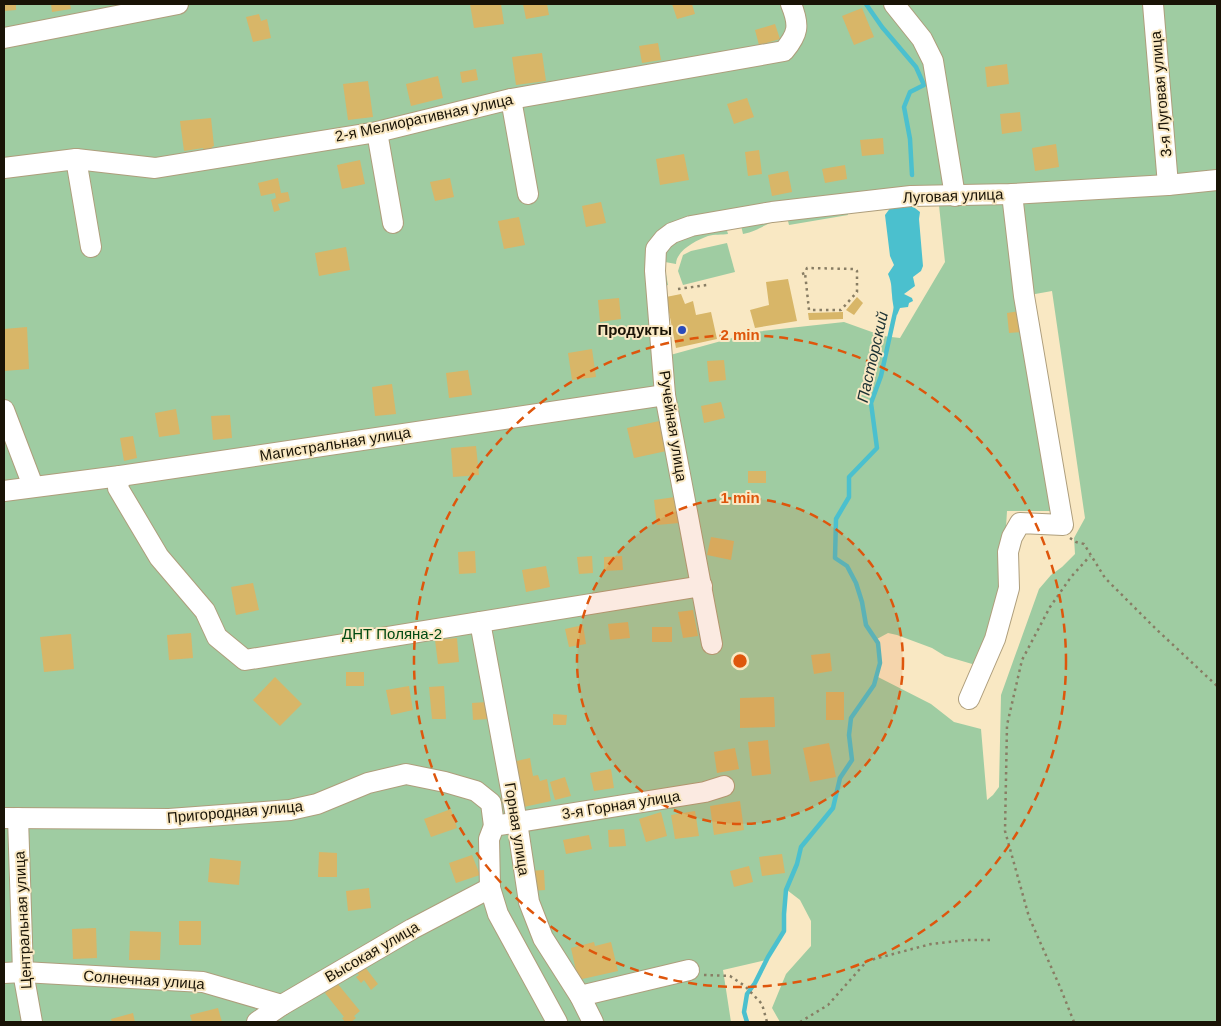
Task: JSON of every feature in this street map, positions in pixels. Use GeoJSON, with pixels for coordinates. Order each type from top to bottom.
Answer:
{"type":"FeatureCollection","features":[{"type":"Feature","properties":{"kind":"street"},"geometry":{"type":"LineString","coordinates":[[4,38],[106,11],[178,4]]}},
{"type":"Feature","properties":{"kind":"street","name":"2-я Мелиоративная улица"},"geometry":{"type":"LineString","coordinates":[[4,168],[76,159],[155,168],[377,132],[511,99],[784,52],[795,37],[796,16],[791,4]]}},
{"type":"Feature","properties":{"kind":"street"},"geometry":{"type":"LineString","coordinates":[[894,4],[922,39],[933,61],[955,196]]}},
{"type":"Feature","properties":{"kind":"street","name":"3-я Луговая улица"},"geometry":{"type":"LineString","coordinates":[[1153,4],[1168,185]]}},
{"type":"Feature","properties":{"kind":"street"},"geometry":{"type":"LineString","coordinates":[[511,99],[528,194]]}},
{"type":"Feature","properties":{"kind":"street"},"geometry":{"type":"LineString","coordinates":[[377,132],[393,223]]}},
{"type":"Feature","properties":{"kind":"street"},"geometry":{"type":"LineString","coordinates":[[76,159],[91,247]]}},
{"type":"Feature","properties":{"kind":"street","name":"Луговая улица"},"geometry":{"type":"LineString","coordinates":[[691,226],[781,211],[911,196],[1012,194],[1168,185],[1217,180]]}},
{"type":"Feature","properties":{"kind":"street"},"geometry":{"type":"LineString","coordinates":[[969,699],[995,639],[1009,588],[1008,552],[1012,537],[1020,523],[1063,525],[1024,296],[1012,194]]}},
{"type":"Feature","properties":{"kind":"street","name":"Ручейная улица"},"geometry":{"type":"LineString","coordinates":[[691,226],[672,233],[664,239],[656,249],[655,271],[665,395],[712,644]]}},
{"type":"Feature","properties":{"kind":"street","name":"Магистральная улица"},"geometry":{"type":"LineString","coordinates":[[4,491],[120,476],[665,395]]}},
{"type":"Feature","properties":{"kind":"street"},"geometry":{"type":"LineString","coordinates":[[4,410],[33,486]]}},
{"type":"Feature","properties":{"kind":"street"},"geometry":{"type":"LineString","coordinates":[[120,476],[118,488],[159,557],[205,611],[217,637],[245,660],[702,586]]}},
{"type":"Feature","properties":{"kind":"street","name":"Горная улица"},"geometry":{"type":"LineString","coordinates":[[480,622],[529,902],[543,938],[580,996],[593,1022]]}},
{"type":"Feature","properties":{"kind":"street","name":"Пригородная улица"},"geometry":{"type":"LineString","coordinates":[[11,818],[169,819],[290,810],[317,804],[368,783],[406,774],[476,791],[491,802],[494,826],[489,839],[490,888],[498,914],[557,1022]]}},
{"type":"Feature","properties":{"kind":"street","name":"3-я Горная улица"},"geometry":{"type":"LineString","coordinates":[[494,826],[705,792],[724,786]]}},
{"type":"Feature","properties":{"kind":"street","name":"Центральная улица"},"geometry":{"type":"LineString","coordinates":[[11,818],[13,972],[32,1022]]}},
{"type":"Feature","properties":{"kind":"street","name":"Высокая улица"},"geometry":{"type":"LineString","coordinates":[[257,1022],[282,1004],[412,929],[490,888]]}},
{"type":"Feature","properties":{"kind":"street"},"geometry":{"type":"LineString","coordinates":[[580,996],[689,970]]}},
{"type":"Feature","properties":{"kind":"street","name":"Солнечная улица"},"geometry":{"type":"LineString","coordinates":[[13,972],[204,982],[282,1004]]}},
{"type":"Feature","properties":{"kind":"path"},"geometry":{"type":"LineString","coordinates":[[806,268],[855,269],[857,271],[857,292],[841,310],[809,310],[804,273],[806,268]]}},
{"type":"Feature","properties":{"kind":"path"},"geometry":{"type":"LineString","coordinates":[[678,289],[706,285]]}},
{"type":"Feature","properties":{"kind":"path"},"geometry":{"type":"LineString","coordinates":[[1063,525],[1065,534],[1076,542],[1084,544],[1105,578],[1217,686]]}},
{"type":"Feature","properties":{"kind":"path"},"geometry":{"type":"LineString","coordinates":[[1074,1022],[1029,917],[1006,831],[1007,725],[1022,660],[1050,607],[1070,577],[1090,556]]}},
{"type":"Feature","properties":{"kind":"path"},"geometry":{"type":"LineString","coordinates":[[800,1022],[828,1005],[867,961],[931,944],[966,940],[991,940]]}},
{"type":"Feature","properties":{"kind":"path"},"geometry":{"type":"LineString","coordinates":[[689,970],[695,975],[730,976],[745,986],[762,1004],[767,1022]]}},
{"type":"Feature","properties":{"kind":"green space","name":"ДНТ Поляна-2"},"geometry":{"type":"Polygon","coordinates":[[[4,4],[1217,4],[1217,1022],[780,1022],[772,1008],[786,974],[811,946],[811,921],[800,900],[787,890],[784,931],[766,960],[723,970],[731,1022],[4,1022],[4,4]],[[938,196],[846,203],[848,215],[789,225],[785,209],[777,221],[743,234],[739,217],[724,220],[728,234],[703,238],[683,250],[676,264],[665,262],[668,285],[655,289],[663,357],[754,332],[844,322],[883,336],[900,338],[945,262],[938,196]],[[1052,291],[1024,296],[1056,511],[1007,511],[1002,592],[979,666],[945,656],[932,648],[897,635],[888,633],[877,639],[880,663],[878,677],[931,704],[954,722],[981,729],[987,800],[999,787],[1001,695],[1039,589],[1051,575],[1075,554],[1074,538],[1085,518],[1052,291]]]}},
{"type":"Feature","properties":{"kind":"green space"},"geometry":{"type":"Polygon","coordinates":[[[727,243],[735,272],[683,285],[678,271],[683,255],[691,251],[727,243]]]}},
{"type":"Feature","properties":{"kind":"water"},"geometry":{"type":"Polygon","coordinates":[[[911,205],[920,212],[923,266],[921,271],[913,277],[915,286],[904,294],[912,298],[913,301],[909,303],[908,307],[900,308],[897,315],[894,313],[888,274],[894,265],[890,256],[885,215],[891,207],[903,208],[911,205]]]}},
{"type":"Feature","properties":{"kind":"building"},"geometry":{"type":"Polygon","coordinates":[[[4,4],[16,4],[16,10],[4,11],[4,4]]]}},
{"type":"Feature","properties":{"kind":"building"},"geometry":{"type":"Polygon","coordinates":[[[51,4],[70,4],[71,9],[52,12],[51,4]]]}},
{"type":"Feature","properties":{"kind":"building"},"geometry":{"type":"Polygon","coordinates":[[[470,4],[501,4],[504,24],[474,28],[470,4]]]}},
{"type":"Feature","properties":{"kind":"building"},"geometry":{"type":"Polygon","coordinates":[[[523,4],[547,4],[549,15],[526,19],[523,4]]]}},
{"type":"Feature","properties":{"kind":"building"},"geometry":{"type":"Polygon","coordinates":[[[672,4],[692,4],[695,14],[677,19],[672,4]]]}},
{"type":"Feature","properties":{"kind":"building"},"geometry":{"type":"Polygon","coordinates":[[[862,8],[874,37],[854,45],[842,16],[862,8]]]}},
{"type":"Feature","properties":{"kind":"building"},"geometry":{"type":"Polygon","coordinates":[[[259,14],[261,21],[267,19],[271,38],[253,42],[246,17],[259,14]]]}},
{"type":"Feature","properties":{"kind":"building"},"geometry":{"type":"Polygon","coordinates":[[[775,24],[780,39],[759,45],[755,30],[775,24]]]}},
{"type":"Feature","properties":{"kind":"building"},"geometry":{"type":"Polygon","coordinates":[[[658,43],[661,60],[642,63],[639,46],[658,43]]]}},
{"type":"Feature","properties":{"kind":"building"},"geometry":{"type":"Polygon","coordinates":[[[542,53],[546,81],[516,85],[512,57],[542,53]]]}},
{"type":"Feature","properties":{"kind":"building"},"geometry":{"type":"Polygon","coordinates":[[[1007,64],[1009,84],[987,87],[985,67],[1007,64]]]}},
{"type":"Feature","properties":{"kind":"building"},"geometry":{"type":"Polygon","coordinates":[[[476,69],[478,80],[462,83],[460,72],[476,69]]]}},
{"type":"Feature","properties":{"kind":"building"},"geometry":{"type":"Polygon","coordinates":[[[438,76],[443,98],[411,106],[406,84],[438,76]]]}},
{"type":"Feature","properties":{"kind":"building"},"geometry":{"type":"Polygon","coordinates":[[[368,81],[373,117],[348,120],[343,84],[368,81]]]}},
{"type":"Feature","properties":{"kind":"building"},"geometry":{"type":"Polygon","coordinates":[[[747,98],[754,117],[734,124],[727,104],[747,98]]]}},
{"type":"Feature","properties":{"kind":"building"},"geometry":{"type":"Polygon","coordinates":[[[1020,112],[1022,131],[1002,134],[1000,114],[1020,112]]]}},
{"type":"Feature","properties":{"kind":"building"},"geometry":{"type":"Polygon","coordinates":[[[211,118],[213,154],[206,155],[203,148],[184,151],[180,121],[211,118]]]}},
{"type":"Feature","properties":{"kind":"building"},"geometry":{"type":"Polygon","coordinates":[[[883,138],[884,154],[862,156],[860,140],[883,138]]]}},
{"type":"Feature","properties":{"kind":"building"},"geometry":{"type":"Polygon","coordinates":[[[1056,144],[1059,167],[1035,171],[1032,148],[1056,144]]]}},
{"type":"Feature","properties":{"kind":"building"},"geometry":{"type":"Polygon","coordinates":[[[759,150],[762,174],[748,176],[745,152],[759,150]]]}},
{"type":"Feature","properties":{"kind":"building"},"geometry":{"type":"Polygon","coordinates":[[[684,154],[689,180],[660,185],[656,159],[684,154]]]}},
{"type":"Feature","properties":{"kind":"building"},"geometry":{"type":"Polygon","coordinates":[[[360,160],[365,184],[342,189],[337,165],[360,160]]]}},
{"type":"Feature","properties":{"kind":"building"},"geometry":{"type":"Polygon","coordinates":[[[845,165],[847,179],[825,183],[822,169],[845,165]]]}},
{"type":"Feature","properties":{"kind":"building"},"geometry":{"type":"Polygon","coordinates":[[[788,171],[792,192],[772,196],[768,175],[788,171]]]}},
{"type":"Feature","properties":{"kind":"building"},"geometry":{"type":"Polygon","coordinates":[[[278,178],[281,193],[288,192],[290,201],[278,204],[280,210],[274,212],[271,200],[276,198],[275,193],[261,196],[258,183],[278,178]]]}},
{"type":"Feature","properties":{"kind":"building"},"geometry":{"type":"Polygon","coordinates":[[[450,178],[454,197],[435,201],[430,182],[450,178]]]}},
{"type":"Feature","properties":{"kind":"building"},"geometry":{"type":"Polygon","coordinates":[[[601,202],[606,223],[586,227],[582,206],[601,202]]]}},
{"type":"Feature","properties":{"kind":"building"},"geometry":{"type":"Polygon","coordinates":[[[519,217],[525,245],[504,249],[498,221],[519,217]]]}},
{"type":"Feature","properties":{"kind":"building"},"geometry":{"type":"Polygon","coordinates":[[[346,247],[350,270],[319,276],[315,253],[346,247]]]}},
{"type":"Feature","properties":{"kind":"building"},"geometry":{"type":"Polygon","coordinates":[[[788,279],[797,321],[755,328],[750,310],[769,305],[766,282],[788,279]]]}},
{"type":"Feature","properties":{"kind":"building","name":"Продукты"},"geometry":{"type":"Polygon","coordinates":[[[681,294],[685,304],[693,301],[696,315],[711,312],[717,339],[676,348],[666,297],[681,294]]]}},
{"type":"Feature","properties":{"kind":"building"},"geometry":{"type":"Polygon","coordinates":[[[857,297],[863,303],[854,315],[846,310],[857,297]]]}},
{"type":"Feature","properties":{"kind":"building"},"geometry":{"type":"Polygon","coordinates":[[[619,298],[621,319],[600,322],[598,300],[619,298]]]}},
{"type":"Feature","properties":{"kind":"building"},"geometry":{"type":"Polygon","coordinates":[[[1020,311],[1023,332],[1009,333],[1007,313],[1020,311]]]}},
{"type":"Feature","properties":{"kind":"building"},"geometry":{"type":"Polygon","coordinates":[[[843,312],[843,319],[809,320],[808,313],[843,312]]]}},
{"type":"Feature","properties":{"kind":"building"},"geometry":{"type":"Polygon","coordinates":[[[27,327],[29,369],[4,371],[4,329],[27,327]]]}},
{"type":"Feature","properties":{"kind":"building"},"geometry":{"type":"Polygon","coordinates":[[[592,349],[596,377],[572,380],[568,353],[592,349]]]}},
{"type":"Feature","properties":{"kind":"building"},"geometry":{"type":"Polygon","coordinates":[[[724,360],[726,380],[709,382],[707,361],[724,360]]]}},
{"type":"Feature","properties":{"kind":"building"},"geometry":{"type":"Polygon","coordinates":[[[468,370],[472,395],[449,398],[446,373],[468,370]]]}},
{"type":"Feature","properties":{"kind":"building"},"geometry":{"type":"Polygon","coordinates":[[[392,384],[396,414],[375,416],[372,387],[392,384]]]}},
{"type":"Feature","properties":{"kind":"building"},"geometry":{"type":"Polygon","coordinates":[[[721,402],[725,418],[704,423],[701,406],[721,402]]]}},
{"type":"Feature","properties":{"kind":"building"},"geometry":{"type":"Polygon","coordinates":[[[176,409],[180,434],[159,437],[155,413],[176,409]]]}},
{"type":"Feature","properties":{"kind":"building"},"geometry":{"type":"Polygon","coordinates":[[[230,415],[232,438],[213,440],[211,416],[230,415]]]}},
{"type":"Feature","properties":{"kind":"building"},"geometry":{"type":"Polygon","coordinates":[[[664,420],[671,450],[634,458],[627,428],[664,420]]]}},
{"type":"Feature","properties":{"kind":"building"},"geometry":{"type":"Polygon","coordinates":[[[133,436],[137,458],[124,461],[120,438],[133,436]]]}},
{"type":"Feature","properties":{"kind":"building"},"geometry":{"type":"Polygon","coordinates":[[[476,446],[479,475],[453,477],[451,448],[476,446]]]}},
{"type":"Feature","properties":{"kind":"building"},"geometry":{"type":"Polygon","coordinates":[[[748,471],[766,471],[766,483],[748,483],[748,471]]]}},
{"type":"Feature","properties":{"kind":"building"},"geometry":{"type":"Polygon","coordinates":[[[675,497],[679,523],[657,525],[654,500],[675,497]]]}},
{"type":"Feature","properties":{"kind":"building"},"geometry":{"type":"Polygon","coordinates":[[[711,537],[734,541],[731,560],[707,555],[711,537]]]}},
{"type":"Feature","properties":{"kind":"building"},"geometry":{"type":"Polygon","coordinates":[[[475,551],[476,573],[459,574],[458,552],[475,551]]]}},
{"type":"Feature","properties":{"kind":"building"},"geometry":{"type":"Polygon","coordinates":[[[592,556],[593,573],[579,574],[577,557],[592,556]]]}},
{"type":"Feature","properties":{"kind":"building"},"geometry":{"type":"Polygon","coordinates":[[[622,556],[623,570],[604,571],[604,557],[622,556]]]}},
{"type":"Feature","properties":{"kind":"building"},"geometry":{"type":"Polygon","coordinates":[[[546,566],[550,587],[526,592],[522,570],[546,566]]]}},
{"type":"Feature","properties":{"kind":"building"},"geometry":{"type":"Polygon","coordinates":[[[253,583],[259,610],[236,615],[231,587],[253,583]]]}},
{"type":"Feature","properties":{"kind":"building"},"geometry":{"type":"Polygon","coordinates":[[[693,610],[698,636],[683,638],[678,612],[693,610]]]}},
{"type":"Feature","properties":{"kind":"building"},"geometry":{"type":"Polygon","coordinates":[[[628,622],[630,638],[610,640],[608,624],[628,622]]]}},
{"type":"Feature","properties":{"kind":"building"},"geometry":{"type":"Polygon","coordinates":[[[583,625],[586,644],[569,647],[565,629],[583,625]]]}},
{"type":"Feature","properties":{"kind":"building"},"geometry":{"type":"Polygon","coordinates":[[[652,627],[672,627],[672,642],[652,642],[652,627]]]}},
{"type":"Feature","properties":{"kind":"building"},"geometry":{"type":"Polygon","coordinates":[[[191,633],[193,658],[169,660],[167,635],[191,633]]]}},
{"type":"Feature","properties":{"kind":"building"},"geometry":{"type":"Polygon","coordinates":[[[71,634],[74,669],[44,672],[40,637],[71,634]]]}},
{"type":"Feature","properties":{"kind":"building"},"geometry":{"type":"Polygon","coordinates":[[[457,638],[459,662],[438,664],[435,640],[457,638]]]}},
{"type":"Feature","properties":{"kind":"building"},"geometry":{"type":"Polygon","coordinates":[[[830,653],[832,671],[814,674],[811,655],[830,653]]]}},
{"type":"Feature","properties":{"kind":"building"},"geometry":{"type":"Polygon","coordinates":[[[346,672],[364,672],[364,686],[346,686],[346,672]]]}},
{"type":"Feature","properties":{"kind":"building"},"geometry":{"type":"Polygon","coordinates":[[[275,677],[302,704],[280,726],[253,700],[275,677]]]}},
{"type":"Feature","properties":{"kind":"building"},"geometry":{"type":"Polygon","coordinates":[[[409,686],[413,710],[391,715],[386,690],[409,686]]]}},
{"type":"Feature","properties":{"kind":"building"},"geometry":{"type":"Polygon","coordinates":[[[444,686],[446,719],[432,719],[429,687],[444,686]]]}},
{"type":"Feature","properties":{"kind":"building"},"geometry":{"type":"Polygon","coordinates":[[[826,692],[844,692],[844,720],[826,720],[826,692]]]}},
{"type":"Feature","properties":{"kind":"building"},"geometry":{"type":"Polygon","coordinates":[[[774,697],[775,727],[740,728],[740,698],[774,697]]]}},
{"type":"Feature","properties":{"kind":"building"},"geometry":{"type":"Polygon","coordinates":[[[487,702],[488,719],[473,720],[472,703],[487,702]]]}},
{"type":"Feature","properties":{"kind":"building"},"geometry":{"type":"Polygon","coordinates":[[[553,714],[567,715],[566,725],[553,725],[553,714]]]}},
{"type":"Feature","properties":{"kind":"building"},"geometry":{"type":"Polygon","coordinates":[[[768,740],[771,774],[752,776],[748,742],[768,740]]]}},
{"type":"Feature","properties":{"kind":"building"},"geometry":{"type":"Polygon","coordinates":[[[829,743],[836,777],[810,782],[803,748],[829,743]]]}},
{"type":"Feature","properties":{"kind":"building"},"geometry":{"type":"Polygon","coordinates":[[[735,748],[739,769],[717,773],[714,752],[735,748]]]}},
{"type":"Feature","properties":{"kind":"building"},"geometry":{"type":"Polygon","coordinates":[[[530,758],[533,776],[538,775],[540,781],[547,779],[551,801],[524,807],[512,762],[530,758]]]}},
{"type":"Feature","properties":{"kind":"building"},"geometry":{"type":"Polygon","coordinates":[[[611,769],[614,788],[594,791],[590,773],[611,769]]]}},
{"type":"Feature","properties":{"kind":"building"},"geometry":{"type":"Polygon","coordinates":[[[565,777],[571,796],[555,800],[550,782],[565,777]]]}},
{"type":"Feature","properties":{"kind":"building"},"geometry":{"type":"Polygon","coordinates":[[[740,801],[744,830],[714,835],[710,806],[740,801]]]}},
{"type":"Feature","properties":{"kind":"building"},"geometry":{"type":"Polygon","coordinates":[[[451,809],[457,828],[431,837],[424,819],[451,809]]]}},
{"type":"Feature","properties":{"kind":"building"},"geometry":{"type":"Polygon","coordinates":[[[695,811],[699,836],[675,839],[671,815],[695,811]]]}},
{"type":"Feature","properties":{"kind":"building"},"geometry":{"type":"Polygon","coordinates":[[[661,812],[667,836],[646,842],[639,819],[661,812]]]}},
{"type":"Feature","properties":{"kind":"building"},"geometry":{"type":"Polygon","coordinates":[[[624,829],[626,846],[609,847],[608,830],[624,829]]]}},
{"type":"Feature","properties":{"kind":"building"},"geometry":{"type":"Polygon","coordinates":[[[589,835],[592,849],[566,854],[563,840],[589,835]]]}},
{"type":"Feature","properties":{"kind":"building"},"geometry":{"type":"Polygon","coordinates":[[[319,852],[337,853],[337,877],[318,877],[319,852]]]}},
{"type":"Feature","properties":{"kind":"building"},"geometry":{"type":"Polygon","coordinates":[[[782,854],[785,873],[762,876],[759,857],[782,854]]]}},
{"type":"Feature","properties":{"kind":"building"},"geometry":{"type":"Polygon","coordinates":[[[472,855],[480,875],[456,883],[449,863],[472,855]]]}},
{"type":"Feature","properties":{"kind":"building"},"geometry":{"type":"Polygon","coordinates":[[[210,858],[241,861],[239,885],[208,882],[210,858]]]}},
{"type":"Feature","properties":{"kind":"building"},"geometry":{"type":"Polygon","coordinates":[[[749,866],[753,882],[734,887],[730,871],[749,866]]]}},
{"type":"Feature","properties":{"kind":"building"},"geometry":{"type":"Polygon","coordinates":[[[544,870],[545,890],[530,891],[529,871],[544,870]]]}},
{"type":"Feature","properties":{"kind":"building"},"geometry":{"type":"Polygon","coordinates":[[[369,888],[371,908],[348,911],[346,891],[369,888]]]}},
{"type":"Feature","properties":{"kind":"building"},"geometry":{"type":"Polygon","coordinates":[[[179,921],[201,921],[201,945],[179,945],[179,921]]]}},
{"type":"Feature","properties":{"kind":"building"},"geometry":{"type":"Polygon","coordinates":[[[96,928],[97,958],[73,959],[72,929],[96,928]]]}},
{"type":"Feature","properties":{"kind":"building"},"geometry":{"type":"Polygon","coordinates":[[[130,931],[161,932],[160,960],[129,960],[130,931]]]}},
{"type":"Feature","properties":{"kind":"building"},"geometry":{"type":"Polygon","coordinates":[[[594,942],[595,946],[611,942],[618,971],[578,980],[571,948],[594,942]]]}},
{"type":"Feature","properties":{"kind":"building"},"geometry":{"type":"Polygon","coordinates":[[[365,967],[378,984],[371,990],[364,980],[361,983],[356,977],[359,975],[357,973],[365,967]]]}},
{"type":"Feature","properties":{"kind":"building"},"geometry":{"type":"Polygon","coordinates":[[[337,983],[360,1011],[351,1022],[345,1022],[342,1018],[344,1017],[325,993],[337,983]]]}},
{"type":"Feature","properties":{"kind":"building"},"geometry":{"type":"Polygon","coordinates":[[[218,1008],[222,1022],[192,1022],[190,1015],[218,1008]]]}},
{"type":"Feature","properties":{"kind":"building"},"geometry":{"type":"Polygon","coordinates":[[[133,1013],[135,1022],[112,1022],[111,1019],[133,1013]]]}},
{"type":"Feature","properties":{"kind":"waterway","name":"Пасторский"},"geometry":{"type":"LineString","coordinates":[[866,4],[882,27],[916,67],[924,85],[910,92],[904,107],[910,139],[912,175]]}},
{"type":"Feature","properties":{"kind":"waterway","name":"Пасторский"},"geometry":{"type":"LineString","coordinates":[[747,1022],[744,1012],[747,994],[784,931],[786,890],[797,864],[801,847],[833,808],[840,778],[852,760],[849,735],[851,718],[874,685],[880,663],[878,643],[866,625],[856,583],[847,566],[835,558],[836,519],[849,497],[849,477],[877,448],[871,403],[881,376],[896,308]]}},
{"type":"Feature","properties":{"kind":"place","name":"Продукты"},"geometry":{"type":"Point","coordinates":[682,330]}}]}
